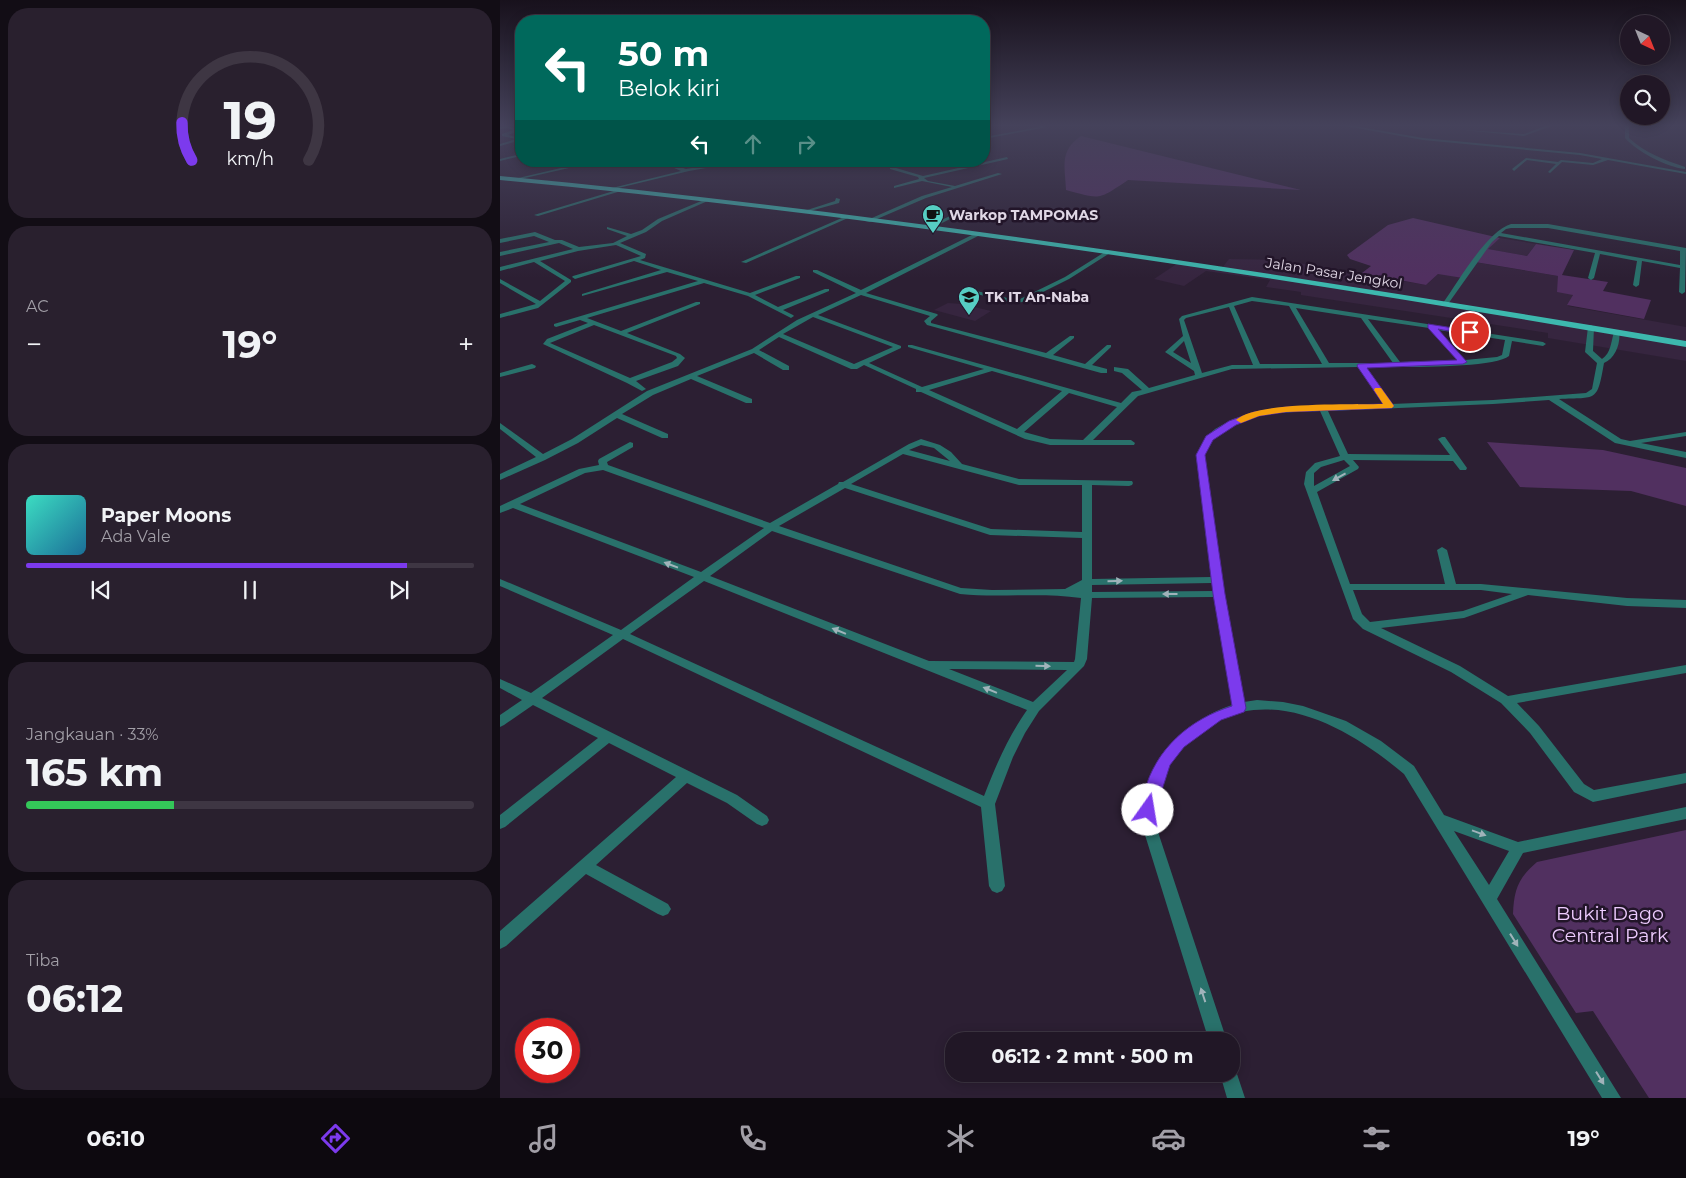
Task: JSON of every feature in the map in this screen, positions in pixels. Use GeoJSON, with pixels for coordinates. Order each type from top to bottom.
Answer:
{"type":"FeatureCollection","features":[{"type":"Feature","properties":{"kind":"main road","name":"Jalan Pasar Jengkol"},"geometry":{"type":"LineString","coordinates":[[500,178],[708,200],[1108,252],[1446,303],[1686,344]]}},
{"type":"Feature","properties":{"kind":"street"},"geometry":{"type":"LineString","coordinates":[[516,179],[533,175]]}},
{"type":"Feature","properties":{"kind":"street"},"geometry":{"type":"LineString","coordinates":[[610,189],[668,175]]}},
{"type":"Feature","properties":{"kind":"street"},"geometry":{"type":"LineString","coordinates":[[913,175],[955,187]]}},
{"type":"Feature","properties":{"kind":"street"},"geometry":{"type":"LineString","coordinates":[[896,187],[934,175]]}},
{"type":"Feature","properties":{"kind":"street"},"geometry":{"type":"LineString","coordinates":[[868,221],[924,197],[996,175]]}},
{"type":"Feature","properties":{"kind":"street"},"geometry":{"type":"LineString","coordinates":[[536,215],[623,190]]}},
{"type":"Feature","properties":{"kind":"street"},"geometry":{"type":"LineString","coordinates":[[803,212],[837,202],[838,199]]}},
{"type":"Feature","properties":{"kind":"street"},"geometry":{"type":"LineString","coordinates":[[500,269],[578,249],[615,244],[644,231],[660,220],[708,200]]}},
{"type":"Feature","properties":{"kind":"street"},"geometry":{"type":"LineString","coordinates":[[928,228],[954,216]]}},
{"type":"Feature","properties":{"kind":"street"},"geometry":{"type":"LineString","coordinates":[[744,262],[846,218]]}},
{"type":"Feature","properties":{"kind":"street"},"geometry":{"type":"LineString","coordinates":[[1446,303],[1490,241],[1504,228],[1511,226],[1537,225],[1685,250],[1682,292]]}},
{"type":"Feature","properties":{"kind":"street"},"geometry":{"type":"LineString","coordinates":[[609,228],[631,236]]}},
{"type":"Feature","properties":{"kind":"street"},"geometry":{"type":"LineString","coordinates":[[500,241],[535,234],[554,242]]}},
{"type":"Feature","properties":{"kind":"street"},"geometry":{"type":"LineString","coordinates":[[500,477],[542,458],[617,415],[650,393],[754,350],[777,334],[813,315],[978,234]]}},
{"type":"Feature","properties":{"kind":"street"},"geometry":{"type":"LineString","coordinates":[[1497,234],[1683,267]]}},
{"type":"Feature","properties":{"kind":"street"},"geometry":{"type":"LineString","coordinates":[[500,254],[554,242],[564,242],[578,249]]}},
{"type":"Feature","properties":{"kind":"street"},"geometry":{"type":"LineString","coordinates":[[575,277],[635,260],[644,255],[615,244]]}},
{"type":"Feature","properties":{"kind":"street"},"geometry":{"type":"LineString","coordinates":[[972,292],[1012,301],[1021,301],[1067,278],[1108,252]]}},
{"type":"Feature","properties":{"kind":"street"},"geometry":{"type":"LineString","coordinates":[[1590,278],[1598,252]]}},
{"type":"Feature","properties":{"kind":"street"},"geometry":{"type":"LineString","coordinates":[[1636,285],[1640,259]]}},
{"type":"Feature","properties":{"kind":"street"},"geometry":{"type":"LineString","coordinates":[[500,316],[529,309],[540,304],[569,280],[535,260]]}},
{"type":"Feature","properties":{"kind":"street"},"geometry":{"type":"LineString","coordinates":[[635,260],[750,295],[779,308],[791,316]]}},
{"type":"Feature","properties":{"kind":"street"},"geometry":{"type":"LineString","coordinates":[[584,295],[667,270]]}},
{"type":"Feature","properties":{"kind":"street"},"geometry":{"type":"LineString","coordinates":[[815,271],[861,293],[935,315],[927,321],[929,324],[1104,371]]}},
{"type":"Feature","properties":{"kind":"street"},"geometry":{"type":"LineString","coordinates":[[750,295],[798,277]]}},
{"type":"Feature","properties":{"kind":"street"},"geometry":{"type":"LineString","coordinates":[[500,281],[540,304]]}},
{"type":"Feature","properties":{"kind":"street"},"geometry":{"type":"LineString","coordinates":[[556,325],[703,281]]}},
{"type":"Feature","properties":{"kind":"street"},"geometry":{"type":"LineString","coordinates":[[779,308],[827,290]]}},
{"type":"Feature","properties":{"kind":"street"},"geometry":{"type":"LineString","coordinates":[[1198,373],[1181,320],[1184,317],[1252,300],[1291,304],[1543,344]]}},
{"type":"Feature","properties":{"kind":"street"},"geometry":{"type":"LineString","coordinates":[[621,333],[698,303]]}},
{"type":"Feature","properties":{"kind":"street"},"geometry":{"type":"LineString","coordinates":[[1291,304],[1327,366]]}},
{"type":"Feature","properties":{"kind":"street"},"geometry":{"type":"LineString","coordinates":[[1231,305],[1258,367]]}},
{"type":"Feature","properties":{"kind":"street"},"geometry":{"type":"LineString","coordinates":[[777,334],[854,366],[899,347],[813,315]]}},
{"type":"Feature","properties":{"kind":"street"},"geometry":{"type":"LineString","coordinates":[[1362,315],[1398,365]]}},
{"type":"Feature","properties":{"kind":"street"},"geometry":{"type":"LineString","coordinates":[[581,318],[678,355],[681,358],[675,364],[630,381]]}},
{"type":"Feature","properties":{"kind":"street"},"geometry":{"type":"LineString","coordinates":[[594,323],[549,340],[546,344],[642,388]]}},
{"type":"Feature","properties":{"kind":"street"},"geometry":{"type":"LineString","coordinates":[[1431,326],[1463,362]]}},
{"type":"Feature","properties":{"kind":"street"},"geometry":{"type":"LineString","coordinates":[[1591,327],[1589,352],[1602,362]]}},
{"type":"Feature","properties":{"kind":"street"},"geometry":{"type":"LineString","coordinates":[[1239,708],[1219,594],[1200,455],[1209,438],[1232,423],[1257,414],[1286,410],[1551,398],[1594,392],[1602,362],[1611,357],[1617,332]]}},
{"type":"Feature","properties":{"kind":"street"},"geometry":{"type":"LineString","coordinates":[[1186,336],[1169,352],[1198,373]]}},
{"type":"Feature","properties":{"kind":"street"},"geometry":{"type":"LineString","coordinates":[[1047,356],[1072,337]]}},
{"type":"Feature","properties":{"kind":"street"},"geometry":{"type":"LineString","coordinates":[[1086,442],[1135,394],[1198,373],[1232,367],[1398,365],[1499,359],[1505,356],[1510,339]]}},
{"type":"Feature","properties":{"kind":"street"},"geometry":{"type":"LineString","coordinates":[[910,346],[1123,406]]}},
{"type":"Feature","properties":{"kind":"street"},"geometry":{"type":"LineString","coordinates":[[1087,366],[1110,346]]}},
{"type":"Feature","properties":{"kind":"street"},"geometry":{"type":"LineString","coordinates":[[754,350],[786,368]]}},
{"type":"Feature","properties":{"kind":"street"},"geometry":{"type":"LineString","coordinates":[[868,365],[919,390],[953,402],[1028,437],[1050,442],[1131,443]]}},
{"type":"Feature","properties":{"kind":"street"},"geometry":{"type":"LineString","coordinates":[[500,375],[532,366]]}},
{"type":"Feature","properties":{"kind":"street"},"geometry":{"type":"LineString","coordinates":[[1361,366],[1389,406]]}},
{"type":"Feature","properties":{"kind":"street"},"geometry":{"type":"LineString","coordinates":[[919,390],[993,369]]}},
{"type":"Feature","properties":{"kind":"street"},"geometry":{"type":"LineString","coordinates":[[1117,370],[1125,371],[1148,391]]}},
{"type":"Feature","properties":{"kind":"street"},"geometry":{"type":"LineString","coordinates":[[691,376],[749,401]]}},
{"type":"Feature","properties":{"kind":"street"},"geometry":{"type":"LineString","coordinates":[[1018,433],[1068,390]]}},
{"type":"Feature","properties":{"kind":"street"},"geometry":{"type":"LineString","coordinates":[[1551,398],[1613,438],[1624,443],[1686,456]]}},
{"type":"Feature","properties":{"kind":"street"},"geometry":{"type":"LineString","coordinates":[[1312,491],[1355,467],[1346,458],[1323,408]]}},
{"type":"Feature","properties":{"kind":"street"},"geometry":{"type":"LineString","coordinates":[[617,415],[665,436]]}},
{"type":"Feature","properties":{"kind":"street"},"geometry":{"type":"LineString","coordinates":[[500,425],[542,458]]}},
{"type":"Feature","properties":{"kind":"street"},"geometry":{"type":"LineString","coordinates":[[1624,443],[1686,434]]}},
{"type":"Feature","properties":{"kind":"street"},"geometry":{"type":"LineString","coordinates":[[1442,439],[1463,468]]}},
{"type":"Feature","properties":{"kind":"street"},"geometry":{"type":"LineString","coordinates":[[500,722],[771,527],[842,484],[902,451],[924,442],[949,454],[960,466]]}},
{"type":"Feature","properties":{"kind":"street"},"geometry":{"type":"LineString","coordinates":[[604,467],[602,461],[630,445]]}},
{"type":"Feature","properties":{"kind":"street"},"geometry":{"type":"LineString","coordinates":[[902,451],[1019,482],[1129,483]]}},
{"type":"Feature","properties":{"kind":"street"},"geometry":{"type":"LineString","coordinates":[[1455,458],[1346,458],[1318,465],[1310,472],[1308,478],[1312,491],[1357,616],[1367,626],[1454,670],[1506,701],[1530,725],[1579,788],[1586,794],[1593,796],[1686,778]]}},
{"type":"Feature","properties":{"kind":"street"},"geometry":{"type":"LineString","coordinates":[[500,510],[591,468],[604,467],[771,527],[960,591],[975,594],[1068,591],[1087,588],[1218,580]]}},
{"type":"Feature","properties":{"kind":"street"},"geometry":{"type":"LineString","coordinates":[[842,484],[990,532],[1087,535]]}},
{"type":"Feature","properties":{"kind":"street"},"geometry":{"type":"LineString","coordinates":[[998,886],[988,804],[1006,757],[1020,730],[1035,708],[1078,666],[1082,659],[1087,588],[1087,484]]}},
{"type":"Feature","properties":{"kind":"street"},"geometry":{"type":"LineString","coordinates":[[512,504],[704,577],[1035,708]]}},
{"type":"Feature","properties":{"kind":"street"},"geometry":{"type":"LineString","coordinates":[[1442,550],[1451,586]]}},
{"type":"Feature","properties":{"kind":"street"},"geometry":{"type":"LineString","coordinates":[[500,582],[623,635],[988,804]]}},
{"type":"Feature","properties":{"kind":"street"},"geometry":{"type":"LineString","coordinates":[[1348,587],[1451,586],[1627,602],[1686,604]]}},
{"type":"Feature","properties":{"kind":"street"},"geometry":{"type":"LineString","coordinates":[[1087,588],[1219,594]]}},
{"type":"Feature","properties":{"kind":"street"},"geometry":{"type":"LineString","coordinates":[[1367,626],[1464,614],[1526,592]]}},
{"type":"Feature","properties":{"kind":"street"},"geometry":{"type":"LineString","coordinates":[[924,664],[1078,666]]}},
{"type":"Feature","properties":{"kind":"street"},"geometry":{"type":"LineString","coordinates":[[1506,701],[1686,669]]}},
{"type":"Feature","properties":{"kind":"street"},"geometry":{"type":"LineString","coordinates":[[500,683],[732,799],[762,820]]}},
{"type":"Feature","properties":{"kind":"street"},"geometry":{"type":"LineString","coordinates":[[1215,1032],[1152,835],[1148,810],[1154,785],[1163,762],[1179,743],[1216,716],[1239,708],[1261,704],[1290,708],[1326,718],[1358,731],[1386,750],[1409,770],[1612,1098]]}},
{"type":"Feature","properties":{"kind":"street"},"geometry":{"type":"LineString","coordinates":[[500,823],[608,737]]}},
{"type":"Feature","properties":{"kind":"street"},"geometry":{"type":"LineString","coordinates":[[500,942],[686,776]]}},
{"type":"Feature","properties":{"kind":"street"},"geometry":{"type":"LineString","coordinates":[[1439,819],[1518,848],[1686,813]]}},
{"type":"Feature","properties":{"kind":"street"},"geometry":{"type":"LineString","coordinates":[[1489,899],[1518,848]]}},
{"type":"Feature","properties":{"kind":"street"},"geometry":{"type":"LineString","coordinates":[[586,867],[663,909]]}},
{"type":"Feature","properties":{"kind":"street"},"geometry":{"type":"LineString","coordinates":[[1231,1082],[1236,1098]]}},
{"type":"Feature","properties":{"kind":"shaded area"},"geometry":{"type":"Polygon","coordinates":[[[1500,238],[1536,244],[1527,256],[1487,249],[1500,238]]]}},
{"type":"Feature","properties":{"kind":"shaded area"},"geometry":{"type":"Polygon","coordinates":[[[1229,259],[1282,260],[1426,285],[1438,274],[1474,262],[1558,276],[1573,295],[1568,306],[1686,327],[1686,361],[1548,338],[1548,333],[1301,295],[1301,292],[1266,287],[1270,280],[1206,271],[1184,286],[1154,279],[1178,263],[1222,268],[1229,259]]]}},
{"type":"Feature","properties":{"kind":"shaded area","name":"TK IT An-Naba"},"geometry":{"type":"Polygon","coordinates":[[[948,303],[962,304],[991,311],[975,321],[934,310],[948,303]]]}},
{"type":"Feature","properties":{"kind":"green space"},"geometry":{"type":"Polygon","coordinates":[[[1065,175],[1241,175],[1301,190],[1128,180],[1110,192],[1099,196],[1066,190],[1065,175]]]}},
{"type":"Feature","properties":{"kind":"green space"},"geometry":{"type":"Polygon","coordinates":[[[1413,218],[1500,238],[1488,249],[1527,256],[1536,244],[1574,250],[1562,275],[1608,282],[1603,291],[1651,300],[1644,319],[1567,305],[1573,295],[1557,292],[1558,276],[1475,262],[1463,278],[1438,274],[1426,285],[1362,273],[1371,266],[1350,259],[1347,255],[1388,225],[1413,218]]]}},
{"type":"Feature","properties":{"kind":"green space"},"geometry":{"type":"Polygon","coordinates":[[[1487,442],[1603,450],[1686,468],[1686,506],[1631,491],[1520,487],[1487,442]]]}},
{"type":"Feature","properties":{"kind":"green space","name":"Bukit Dago Central Park"},"geometry":{"type":"Polygon","coordinates":[[[1686,830],[1686,1098],[1649,1098],[1593,1011],[1576,1013],[1513,914],[1514,898],[1521,879],[1537,862],[1686,830]]]}},
{"type":"Feature","properties":{"kind":"slow traffic"},"geometry":{"type":"LineString","coordinates":[[1241,420],[1257,414],[1286,410],[1389,406],[1378,390]]}},
{"type":"Feature","properties":{"kind":"place","name":"Warkop TAMPOMAS"},"geometry":{"type":"Point","coordinates":[933,234]}},
{"type":"Feature","properties":{"kind":"place","name":"TK IT An-Naba"},"geometry":{"type":"Point","coordinates":[969,316]}},
{"type":"Feature","properties":{"kind":"route"},"geometry":{"type":"LineString","coordinates":[[1148,810],[1154,785],[1163,762],[1179,743],[1216,716],[1239,708],[1219,594],[1200,455],[1209,438],[1232,423],[1257,414],[1286,410],[1389,406],[1361,366],[1463,362],[1431,326],[1470,332]]}}]}
